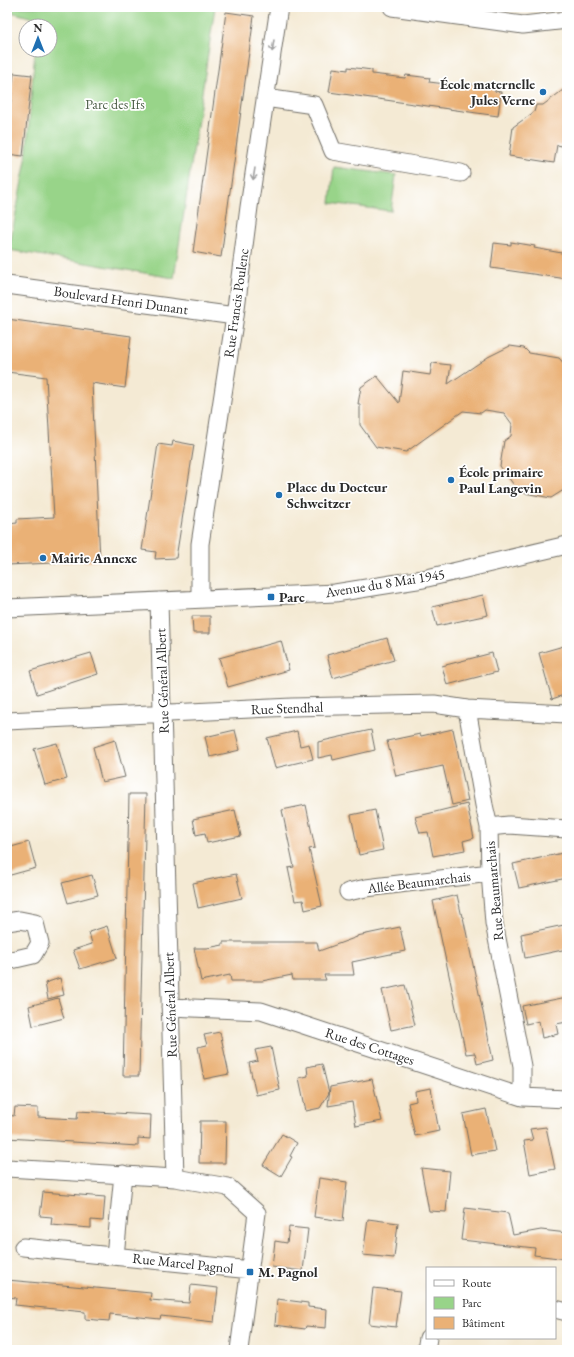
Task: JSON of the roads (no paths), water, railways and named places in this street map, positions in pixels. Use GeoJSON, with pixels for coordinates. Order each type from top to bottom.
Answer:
{"type":"FeatureCollection","features":[{"type":"Feature","properties":{"kind":"street","name":"Rue Francis Poulenc"},"geometry":{"type":"LineString","coordinates":[[200,599],[200,544],[235,316],[249,207],[279,7]]}},
{"type":"Feature","properties":{"kind":"street"},"geometry":{"type":"LineString","coordinates":[[392,7],[523,25],[558,16]]}},
{"type":"Feature","properties":{"kind":"street"},"geometry":{"type":"LineString","coordinates":[[265,98],[314,105],[333,151],[461,172]]}},
{"type":"Feature","properties":{"kind":"street","name":"Boulevard Henri Dunant"},"geometry":{"type":"LineString","coordinates":[[7,285],[107,297],[235,316]]}},
{"type":"Feature","properties":{"kind":"street","name":"Avenue du 8 Mai 1945"},"geometry":{"type":"LineString","coordinates":[[7,608],[342,592],[424,579],[567,545]]}},
{"type":"Feature","properties":{"kind":"street","name":"Rue Général Albert"},"geometry":{"type":"LineString","coordinates":[[159,601],[175,1178]]}},
{"type":"Feature","properties":{"kind":"street","name":"Rue Stendhal"},"geometry":{"type":"LineString","coordinates":[[7,721],[292,707],[434,704],[468,709],[567,714]]}},
{"type":"Feature","properties":{"kind":"street","name":"Rue Beaumarchais"},"geometry":{"type":"LineString","coordinates":[[468,709],[489,827],[490,873],[494,923],[522,1066],[522,1097]]}},
{"type":"Feature","properties":{"kind":"street"},"geometry":{"type":"LineString","coordinates":[[489,827],[509,825],[567,829]]}},
{"type":"Feature","properties":{"kind":"street","name":"Allée Beaumarchais"},"geometry":{"type":"LineString","coordinates":[[348,892],[366,888],[490,873]]}},
{"type":"Feature","properties":{"kind":"street"},"geometry":{"type":"LineString","coordinates":[[7,922],[20,920],[35,923],[40,943],[33,955],[7,961]]}},
{"type":"Feature","properties":{"kind":"street","name":"Rue des Cottages"},"geometry":{"type":"LineString","coordinates":[[170,1007],[261,1011],[522,1097],[567,1099]]}},
{"type":"Feature","properties":{"kind":"street"},"geometry":{"type":"LineString","coordinates":[[7,1168],[175,1178],[228,1187],[257,1214],[251,1270],[239,1350]]}},
{"type":"Feature","properties":{"kind":"street","name":"Rue Marcel Pagnol"},"geometry":{"type":"LineString","coordinates":[[115,1256],[123,1174]]}},
{"type":"Feature","properties":{"kind":"street","name":"Rue Marcel Pagnol"},"geometry":{"type":"LineString","coordinates":[[23,1247],[251,1270]]}},
{"type":"Feature","properties":{"kind":"street"},"geometry":{"type":"LineString","coordinates":[[556,1309],[567,1312]]}},
{"type":"Feature","properties":{"kind":"street"},"geometry":{"type":"LineString","coordinates":[[426,1350],[428,1339]]}},
{"type":"Feature","properties":{"kind":"place","name":"École maternelle Jules Verne"},"geometry":{"type":"Point","coordinates":[543,92]}},
{"type":"Feature","properties":{"kind":"place","name":"École primaire Paul Langevin"},"geometry":{"type":"Point","coordinates":[451,480]}},
{"type":"Feature","properties":{"kind":"place","name":"Place du Docteur Schweitzer"},"geometry":{"type":"Point","coordinates":[279,495]}},
{"type":"Feature","properties":{"kind":"place","name":"Mairie Annexe"},"geometry":{"type":"Point","coordinates":[43,558]}},
{"type":"Feature","properties":{"kind":"place","name":"Parc"},"geometry":{"type":"Point","coordinates":[271,597]}},
{"type":"Feature","properties":{"kind":"place","name":"M. Pagnol"},"geometry":{"type":"Point","coordinates":[250,1272]}},
{"type":"Feature","properties":{"kind":"park label","name":"Parc des Ifs"},"geometry":{"type":"Point","coordinates":[115,104]}}]}
